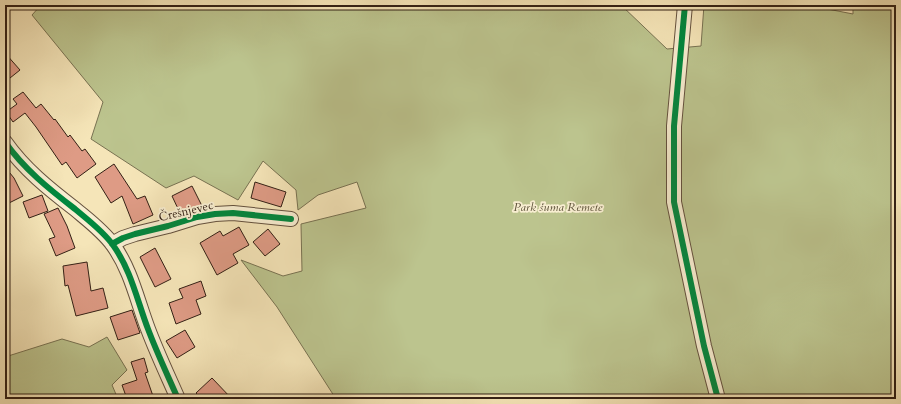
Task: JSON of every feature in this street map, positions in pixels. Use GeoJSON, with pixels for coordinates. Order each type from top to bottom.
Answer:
{"type":"FeatureCollection","features":[{"type":"Feature","properties":{"kind":"street"},"geometry":{"type":"LineString","coordinates":[[686,5],[674,126],[674,202],[704,346],[718,399]]}},
{"type":"Feature","properties":{"kind":"street"},"geometry":{"type":"LineString","coordinates":[[5,142],[23,164],[39,180],[96,226],[112,244],[132,281],[148,329],[178,399]]}},
{"type":"Feature","properties":{"kind":"street","name":"Črešnjevec"},"geometry":{"type":"LineString","coordinates":[[112,244],[135,234],[197,217],[215,214],[233,213],[291,219]]}},
{"type":"Feature","properties":{"kind":"green space","name":"Park šuma Remete"},"geometry":{"type":"Polygon","coordinates":[[[41,5],[621,5],[667,49],[701,46],[704,5],[807,5],[853,14],[853,5],[896,5],[896,399],[336,399],[277,307],[241,260],[283,276],[302,271],[301,224],[366,208],[357,182],[318,195],[298,210],[296,190],[263,161],[238,200],[194,176],[166,188],[91,139],[103,102],[32,15],[41,5]]]}},
{"type":"Feature","properties":{"kind":"green space"},"geometry":{"type":"Polygon","coordinates":[[[107,337],[127,370],[112,385],[118,399],[5,399],[5,357],[62,339],[89,347],[107,337]]]}},
{"type":"Feature","properties":{"kind":"building"},"geometry":{"type":"Polygon","coordinates":[[[5,53],[20,70],[5,82],[5,53]]]}},
{"type":"Feature","properties":{"kind":"building"},"geometry":{"type":"Polygon","coordinates":[[[23,92],[36,108],[41,104],[54,120],[55,119],[68,137],[70,135],[82,151],[85,149],[96,164],[77,178],[66,162],[62,165],[25,113],[13,122],[6,112],[17,104],[13,99],[23,92]]]}},
{"type":"Feature","properties":{"kind":"building"},"geometry":{"type":"Polygon","coordinates":[[[114,164],[137,199],[145,196],[153,215],[133,224],[122,196],[111,203],[95,177],[114,164]]]}},
{"type":"Feature","properties":{"kind":"building"},"geometry":{"type":"Polygon","coordinates":[[[5,167],[14,178],[23,196],[5,205],[5,167]]]}},
{"type":"Feature","properties":{"kind":"building"},"geometry":{"type":"Polygon","coordinates":[[[255,182],[286,192],[281,207],[251,198],[255,182]]]}},
{"type":"Feature","properties":{"kind":"building"},"geometry":{"type":"Polygon","coordinates":[[[192,186],[202,206],[180,213],[172,196],[192,186]]]}},
{"type":"Feature","properties":{"kind":"building"},"geometry":{"type":"Polygon","coordinates":[[[42,195],[48,211],[29,218],[23,202],[42,195]]]}},
{"type":"Feature","properties":{"kind":"building"},"geometry":{"type":"Polygon","coordinates":[[[58,208],[67,226],[75,248],[56,256],[49,239],[55,237],[44,214],[58,208]]]}},
{"type":"Feature","properties":{"kind":"building"},"geometry":{"type":"Polygon","coordinates":[[[239,227],[249,245],[233,254],[238,263],[217,275],[200,243],[220,231],[223,236],[239,227]]]}},
{"type":"Feature","properties":{"kind":"building"},"geometry":{"type":"Polygon","coordinates":[[[268,229],[280,244],[265,256],[253,242],[268,229]]]}},
{"type":"Feature","properties":{"kind":"building"},"geometry":{"type":"Polygon","coordinates":[[[155,248],[171,279],[155,287],[140,257],[155,248]]]}},
{"type":"Feature","properties":{"kind":"building"},"geometry":{"type":"Polygon","coordinates":[[[87,262],[91,291],[103,288],[108,308],[76,316],[68,285],[65,286],[63,266],[87,262]]]}},
{"type":"Feature","properties":{"kind":"building"},"geometry":{"type":"Polygon","coordinates":[[[201,281],[206,296],[196,300],[201,314],[176,324],[169,303],[183,298],[179,289],[201,281]]]}},
{"type":"Feature","properties":{"kind":"building"},"geometry":{"type":"Polygon","coordinates":[[[132,310],[140,333],[118,340],[110,317],[132,310]]]}},
{"type":"Feature","properties":{"kind":"building"},"geometry":{"type":"Polygon","coordinates":[[[185,330],[195,347],[177,358],[166,341],[185,330]]]}},
{"type":"Feature","properties":{"kind":"building"},"geometry":{"type":"Polygon","coordinates":[[[144,358],[148,372],[145,373],[154,399],[127,399],[122,385],[137,380],[131,362],[144,358]]]}},
{"type":"Feature","properties":{"kind":"building"},"geometry":{"type":"Polygon","coordinates":[[[212,378],[232,399],[202,399],[196,393],[212,378]]]}},
{"type":"Feature","properties":{"kind":"cycle path"},"geometry":{"type":"LineString","coordinates":[[685,5],[674,126],[674,202],[704,346],[718,399]]}},
{"type":"Feature","properties":{"kind":"cycle path"},"geometry":{"type":"LineString","coordinates":[[5,142],[12,152],[37,178],[95,226],[113,245],[125,265],[151,338],[178,399]]}},
{"type":"Feature","properties":{"kind":"cycle path"},"geometry":{"type":"LineString","coordinates":[[112,244],[135,234],[197,217],[215,214],[233,213],[291,219]]}}]}
